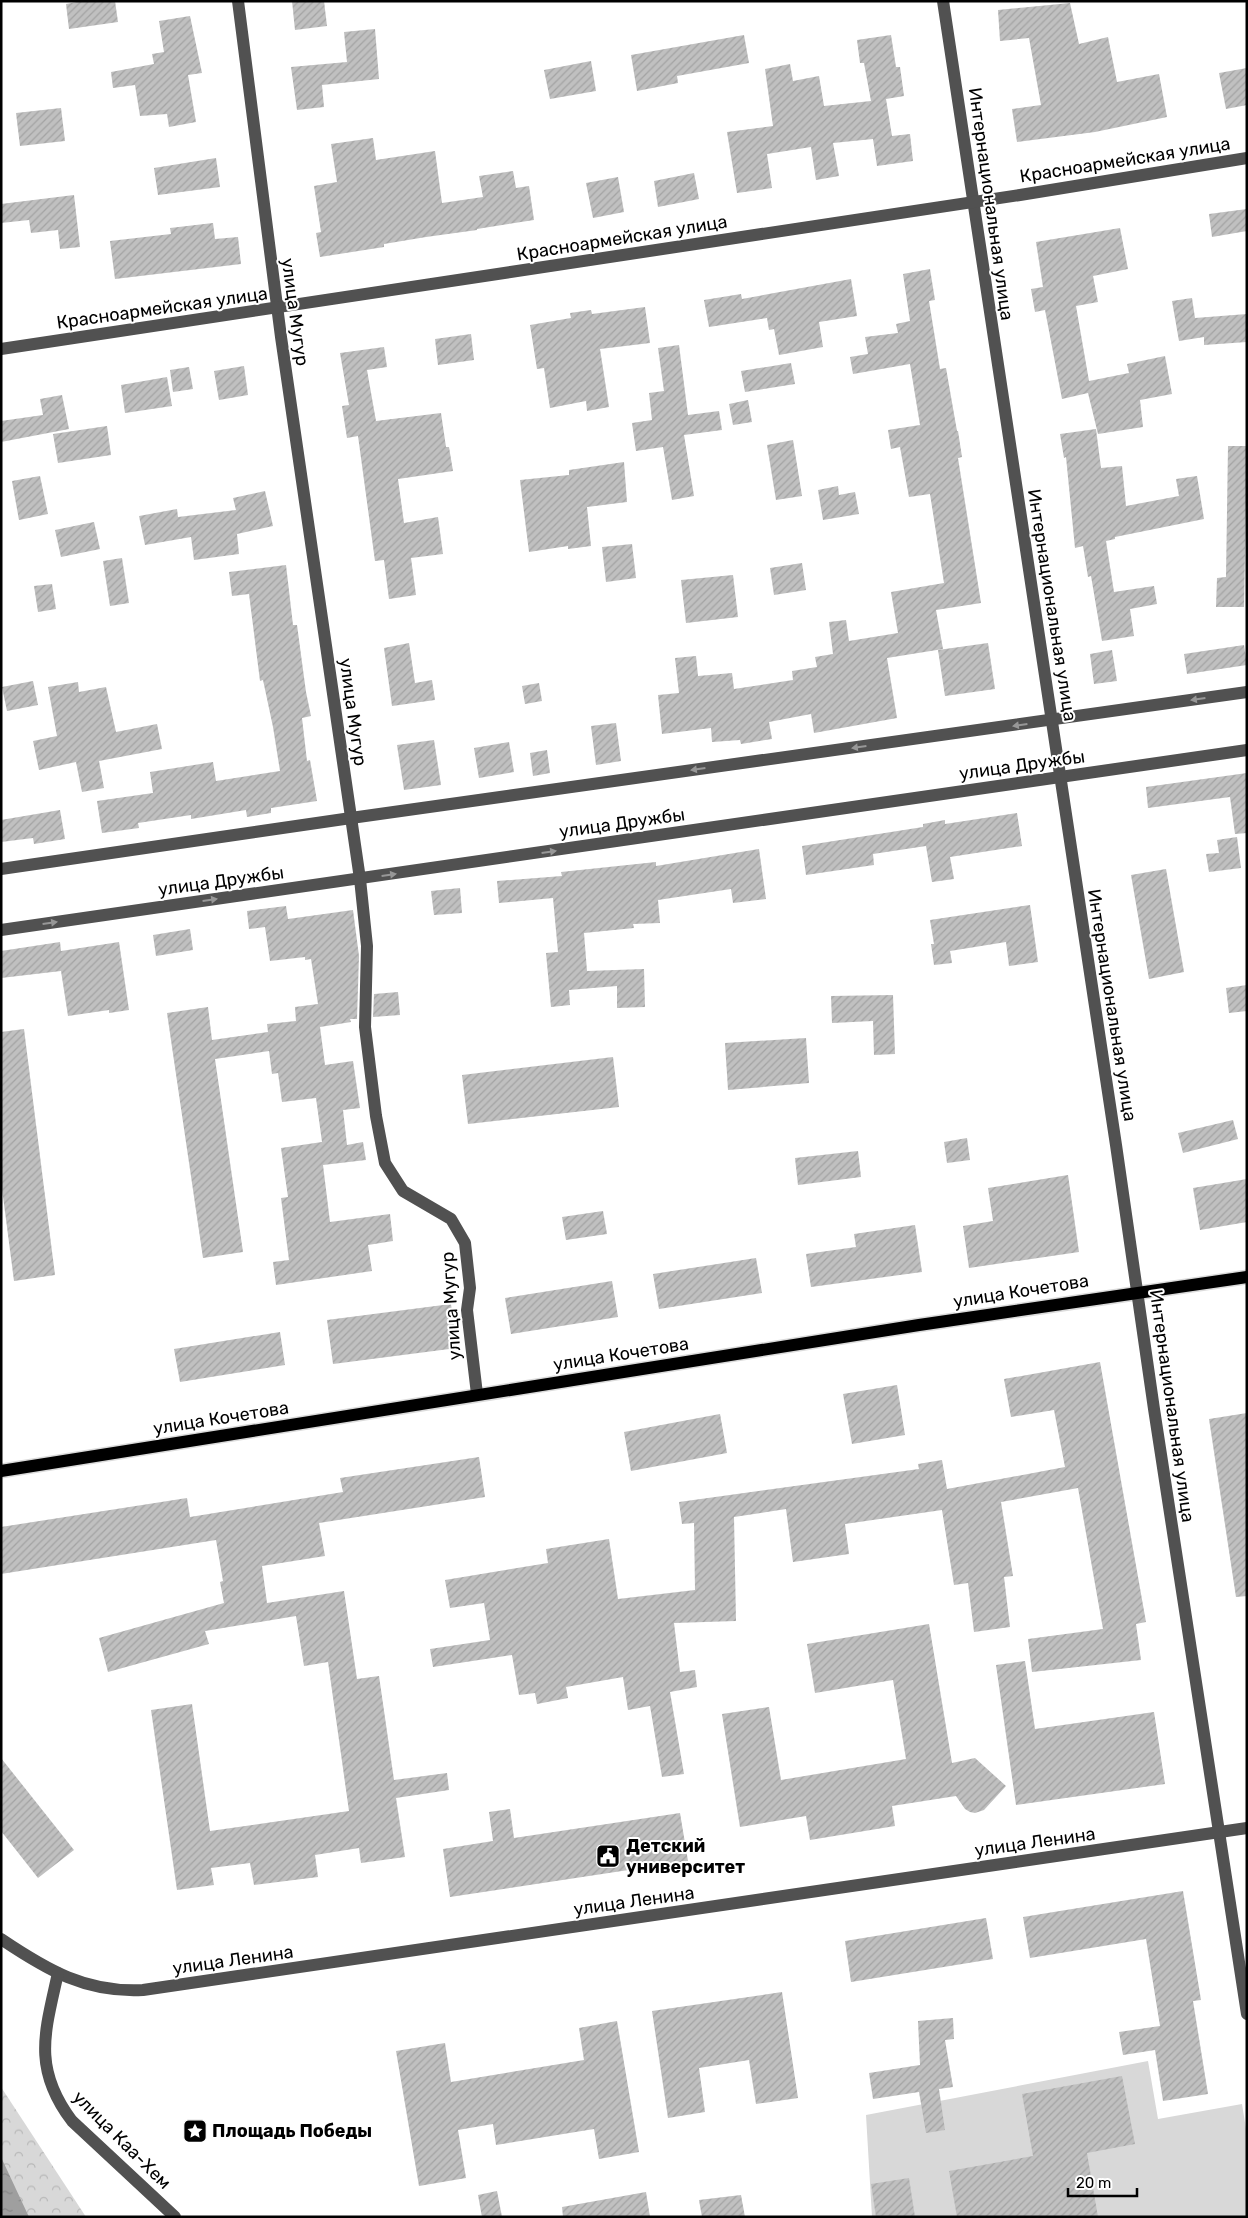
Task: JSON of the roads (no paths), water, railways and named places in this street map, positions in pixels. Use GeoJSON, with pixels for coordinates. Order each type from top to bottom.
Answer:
{"type":"FeatureCollection","features":[{"type":"Feature","properties":{"kind":"main road","name":"улица Кочетова"},"geometry":{"type":"LineString","coordinates":[[1,1471],[919,1325],[1247,1277]]}},
{"type":"Feature","properties":{"kind":"street","name":"улица Мугур"},"geometry":{"type":"LineString","coordinates":[[238,1],[277,309],[360,879],[366,946],[365,1026],[376,1116],[385,1163],[403,1191],[451,1219],[465,1243],[470,1288],[467,1310],[476,1394]]}},
{"type":"Feature","properties":{"kind":"street","name":"Интернациональная улица"},"geometry":{"type":"LineString","coordinates":[[943,1],[1247,2014]]}},
{"type":"Feature","properties":{"kind":"street","name":"Красноармейская улица"},"geometry":{"type":"LineString","coordinates":[[1,349],[277,309],[1247,158]]}},
{"type":"Feature","properties":{"kind":"street"},"geometry":{"type":"LineString","coordinates":[[1,869],[1247,692]]}},
{"type":"Feature","properties":{"kind":"street","name":"улица Дружбы"},"geometry":{"type":"LineString","coordinates":[[1,930],[1247,750]]}},
{"type":"Feature","properties":{"kind":"street","name":"улица Ленина"},"geometry":{"type":"LineString","coordinates":[[58,1973],[81,1984],[122,1992],[165,1988],[1247,1828]]}},
{"type":"Feature","properties":{"kind":"street"},"geometry":{"type":"LineString","coordinates":[[1,1938],[58,1973]]}},
{"type":"Feature","properties":{"kind":"street","name":"улица Каа-Хем"},"geometry":{"type":"LineString","coordinates":[[58,1973],[45,2031],[44,2049],[50,2082],[58,2102],[72,2120],[175,2217]]}},
{"type":"Feature","properties":{"kind":"water"},"geometry":{"type":"Polygon","coordinates":[[[1,2157],[29,2217],[1,2217],[1,2157]]]}},
{"type":"Feature","properties":{"kind":"place","name":"Детский университет"},"geometry":{"type":"Point","coordinates":[608,1856]}},
{"type":"Feature","properties":{"kind":"place","name":"Площадь Победы"},"geometry":{"type":"Point","coordinates":[195,2131]}}]}
